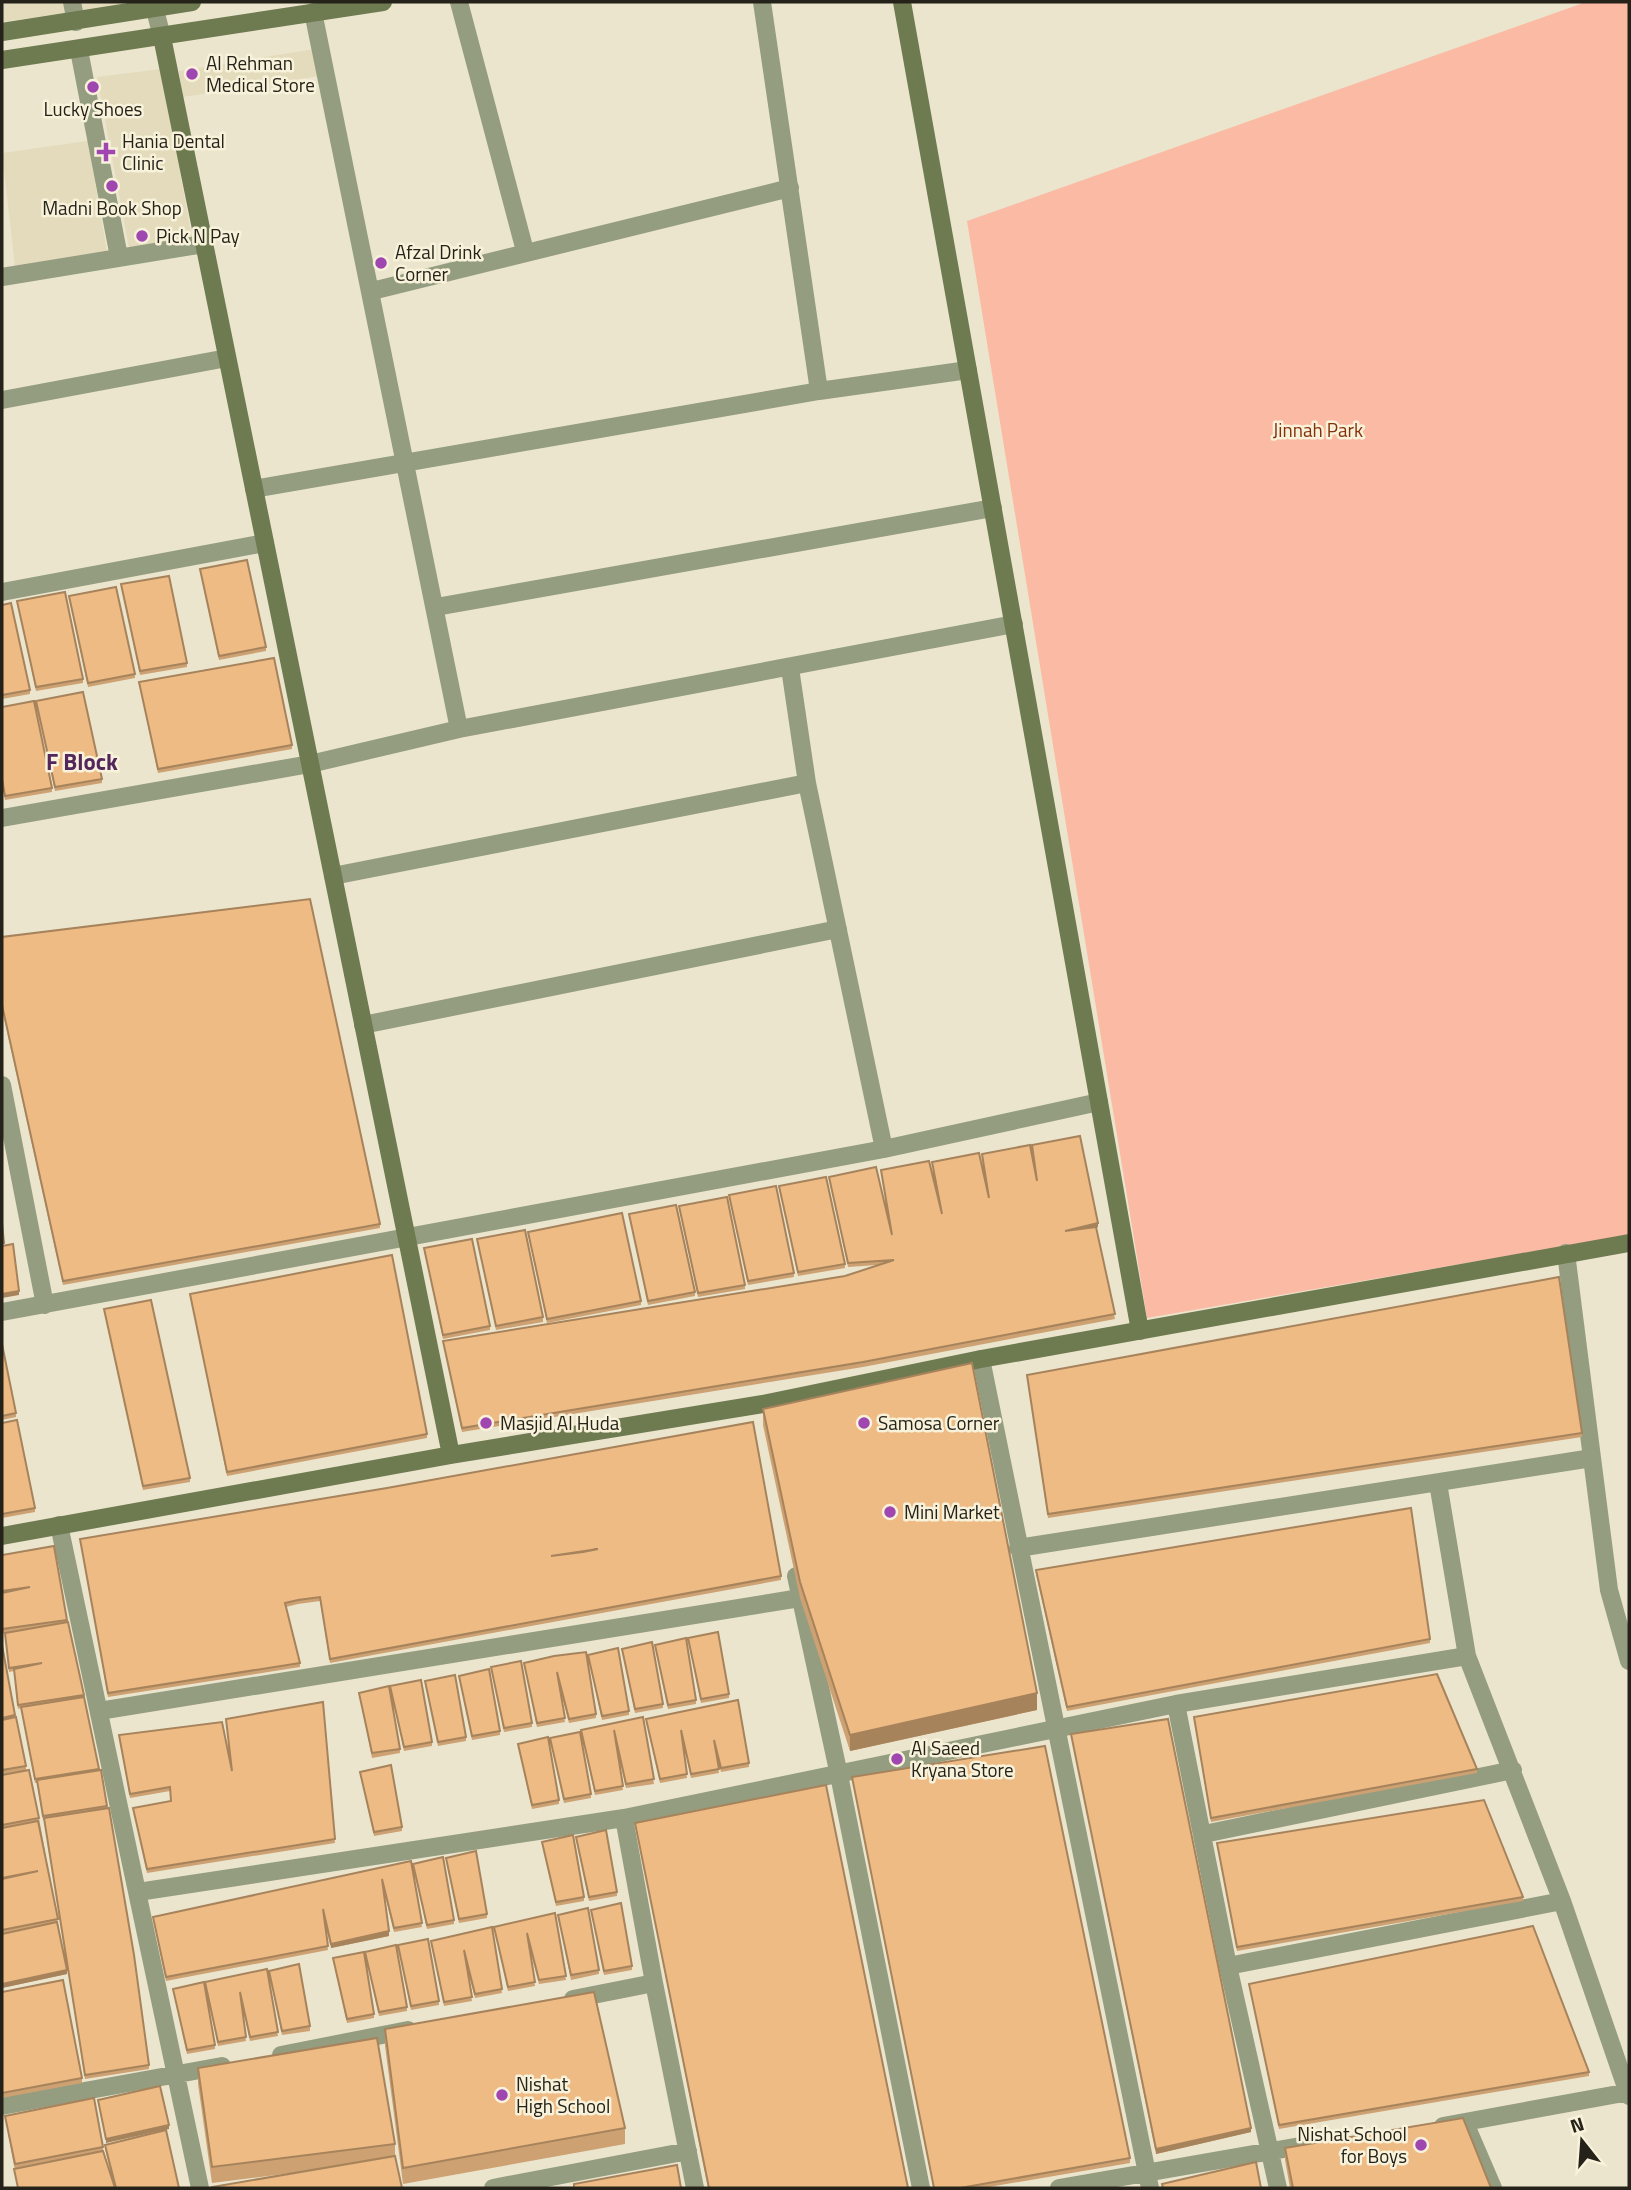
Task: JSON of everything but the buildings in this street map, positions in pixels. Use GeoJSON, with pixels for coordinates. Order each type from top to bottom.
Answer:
{"type":"FeatureCollection","features":[{"type":"Feature","properties":{"kind":"street"},"geometry":{"type":"LineString","coordinates":[[72,2],[76,22]]}},
{"type":"Feature","properties":{"kind":"street"},"geometry":{"type":"LineString","coordinates":[[2,32],[76,22],[153,5],[192,2]]}},
{"type":"Feature","properties":{"kind":"street"},"geometry":{"type":"LineString","coordinates":[[2,60],[383,2]]}},
{"type":"Feature","properties":{"kind":"street"},"geometry":{"type":"LineString","coordinates":[[459,2],[525,251]]}},
{"type":"Feature","properties":{"kind":"street"},"geometry":{"type":"LineString","coordinates":[[762,2],[819,391]]}},
{"type":"Feature","properties":{"kind":"street"},"geometry":{"type":"LineString","coordinates":[[902,2],[1140,1331]]}},
{"type":"Feature","properties":{"kind":"street"},"geometry":{"type":"LineString","coordinates":[[153,5],[162,37],[228,358],[451,1455]]}},
{"type":"Feature","properties":{"kind":"street"},"geometry":{"type":"LineString","coordinates":[[313,12],[372,291],[459,729]]}},
{"type":"Feature","properties":{"kind":"street"},"geometry":{"type":"LineString","coordinates":[[79,50],[119,257]]}},
{"type":"Feature","properties":{"kind":"street"},"geometry":{"type":"LineString","coordinates":[[372,291],[525,251],[790,188]]}},
{"type":"Feature","properties":{"kind":"street"},"geometry":{"type":"LineString","coordinates":[[2,276],[204,244]]}},
{"type":"Feature","properties":{"kind":"street"},"geometry":{"type":"LineString","coordinates":[[2,401],[228,358]]}},
{"type":"Feature","properties":{"kind":"street"},"geometry":{"type":"LineString","coordinates":[[254,489],[819,391],[968,370]]}},
{"type":"Feature","properties":{"kind":"street"},"geometry":{"type":"LineString","coordinates":[[436,607],[993,508]]}},
{"type":"Feature","properties":{"kind":"street"},"geometry":{"type":"LineString","coordinates":[[2,592],[265,543]]}},
{"type":"Feature","properties":{"kind":"street"},"geometry":{"type":"LineString","coordinates":[[2,818],[310,764],[459,729],[1014,624]]}},
{"type":"Feature","properties":{"kind":"street"},"geometry":{"type":"LineString","coordinates":[[790,668],[807,783],[884,1149]]}},
{"type":"Feature","properties":{"kind":"street"},"geometry":{"type":"LineString","coordinates":[[333,876],[807,783]]}},
{"type":"Feature","properties":{"kind":"street"},"geometry":{"type":"LineString","coordinates":[[363,1025],[838,929]]}},
{"type":"Feature","properties":{"kind":"street"},"geometry":{"type":"LineString","coordinates":[[2,1085],[45,1305]]}},
{"type":"Feature","properties":{"kind":"street"},"geometry":{"type":"LineString","coordinates":[[2,1312],[884,1149],[1099,1102]]}},
{"type":"Feature","properties":{"kind":"street"},"geometry":{"type":"LineString","coordinates":[[2,1536],[451,1455],[764,1411],[981,1359],[1629,1242]]}},
{"type":"Feature","properties":{"kind":"street"},"geometry":{"type":"LineString","coordinates":[[1566,1253],[1609,1590],[1629,1661]]}},
{"type":"Feature","properties":{"kind":"street"},"geometry":{"type":"LineString","coordinates":[[981,1359],[1148,2179]]}},
{"type":"Feature","properties":{"kind":"street"},"geometry":{"type":"LineString","coordinates":[[1018,1548],[1592,1458]]}},
{"type":"Feature","properties":{"kind":"street"},"geometry":{"type":"LineString","coordinates":[[1427,2128],[1629,2093],[1562,1900],[1467,1656],[1438,1483]]}},
{"type":"Feature","properties":{"kind":"street"},"geometry":{"type":"LineString","coordinates":[[59,1525],[200,2188]]}},
{"type":"Feature","properties":{"kind":"street"},"geometry":{"type":"LineString","coordinates":[[793,1559],[922,2188]]}},
{"type":"Feature","properties":{"kind":"street"},"geometry":{"type":"LineString","coordinates":[[99,1711],[800,1598]]}},
{"type":"Feature","properties":{"kind":"street"},"geometry":{"type":"LineString","coordinates":[[138,1892],[624,1818],[839,1775],[1055,1727],[1176,1704],[1467,1656]]}},
{"type":"Feature","properties":{"kind":"street"},"geometry":{"type":"LineString","coordinates":[[1176,1704],[1204,1834],[1228,1966],[1278,2188]]}},
{"type":"Feature","properties":{"kind":"street"},"geometry":{"type":"LineString","coordinates":[[1204,1834],[1513,1770]]}},
{"type":"Feature","properties":{"kind":"street"},"geometry":{"type":"LineString","coordinates":[[624,1818],[695,2188]]}},
{"type":"Feature","properties":{"kind":"street"},"geometry":{"type":"LineString","coordinates":[[1228,1966],[1562,1900]]}},
{"type":"Feature","properties":{"kind":"street"},"geometry":{"type":"LineString","coordinates":[[558,2001],[654,1983]]}},
{"type":"Feature","properties":{"kind":"street"},"geometry":{"type":"LineString","coordinates":[[2,2106],[422,2028]]}},
{"type":"Feature","properties":{"kind":"street"},"geometry":{"type":"LineString","coordinates":[[1465,2123],[1493,2188]]}},
{"type":"Feature","properties":{"kind":"street"},"geometry":{"type":"LineString","coordinates":[[1059,2188],[1148,2179],[1271,2149],[1349,2138]]}},
{"type":"Feature","properties":{"kind":"street"},"geometry":{"type":"LineString","coordinates":[[493,2188],[688,2151]]}},
{"type":"Feature","properties":{"kind":"shaded area"},"geometry":{"type":"Polygon","coordinates":[[[2,2],[143,2],[2,22],[2,2]]]}},
{"type":"Feature","properties":{"kind":"shaded area"},"geometry":{"type":"Polygon","coordinates":[[[314,49],[320,76],[183,97],[179,71],[314,49]]]}},
{"type":"Feature","properties":{"kind":"shaded area"},"geometry":{"type":"Polygon","coordinates":[[[161,69],[192,238],[129,248],[97,77],[161,69]]]}},
{"type":"Feature","properties":{"kind":"shaded area"},"geometry":{"type":"Polygon","coordinates":[[[88,141],[107,252],[15,266],[2,153],[88,141]]]}},
{"type":"Feature","properties":{"kind":"green space","name":"Jinnah Park"},"geometry":{"type":"Polygon","coordinates":[[[1586,2],[1629,2],[1629,1235],[1147,1318],[967,221],[1586,2]]]}},
{"type":"Feature","properties":{"kind":"place","name":"Al Rehman Medical Store"},"geometry":{"type":"Point","coordinates":[192,74]}},
{"type":"Feature","properties":{"kind":"place","name":"Lucky Shoes"},"geometry":{"type":"Point","coordinates":[93,87]}},
{"type":"Feature","properties":{"kind":"place","name":"Hania Dental Clinic"},"geometry":{"type":"Point","coordinates":[106,152]}},
{"type":"Feature","properties":{"kind":"place","name":"Madni Book Shop"},"geometry":{"type":"Point","coordinates":[112,186]}},
{"type":"Feature","properties":{"kind":"place","name":"Pick N Pay"},"geometry":{"type":"Point","coordinates":[142,236]}},
{"type":"Feature","properties":{"kind":"place","name":"Afzal Drink Corner"},"geometry":{"type":"Point","coordinates":[381,263]}},
{"type":"Feature","properties":{"kind":"place","name":"Masjid Al Huda"},"geometry":{"type":"Point","coordinates":[486,1423]}},
{"type":"Feature","properties":{"kind":"place","name":"Samosa Corner"},"geometry":{"type":"Point","coordinates":[864,1423]}},
{"type":"Feature","properties":{"kind":"place","name":"Mini Market"},"geometry":{"type":"Point","coordinates":[890,1512]}},
{"type":"Feature","properties":{"kind":"place","name":"Al Saeed Kryana Store"},"geometry":{"type":"Point","coordinates":[897,1759]}},
{"type":"Feature","properties":{"kind":"place","name":"Nishat High School"},"geometry":{"type":"Point","coordinates":[502,2095]}},
{"type":"Feature","properties":{"kind":"place","name":"Nishat School for Boys"},"geometry":{"type":"Point","coordinates":[1421,2145]}},
{"type":"Feature","properties":{"kind":"district","name":"F Block"},"geometry":{"type":"Point","coordinates":[82,762]}}]}
